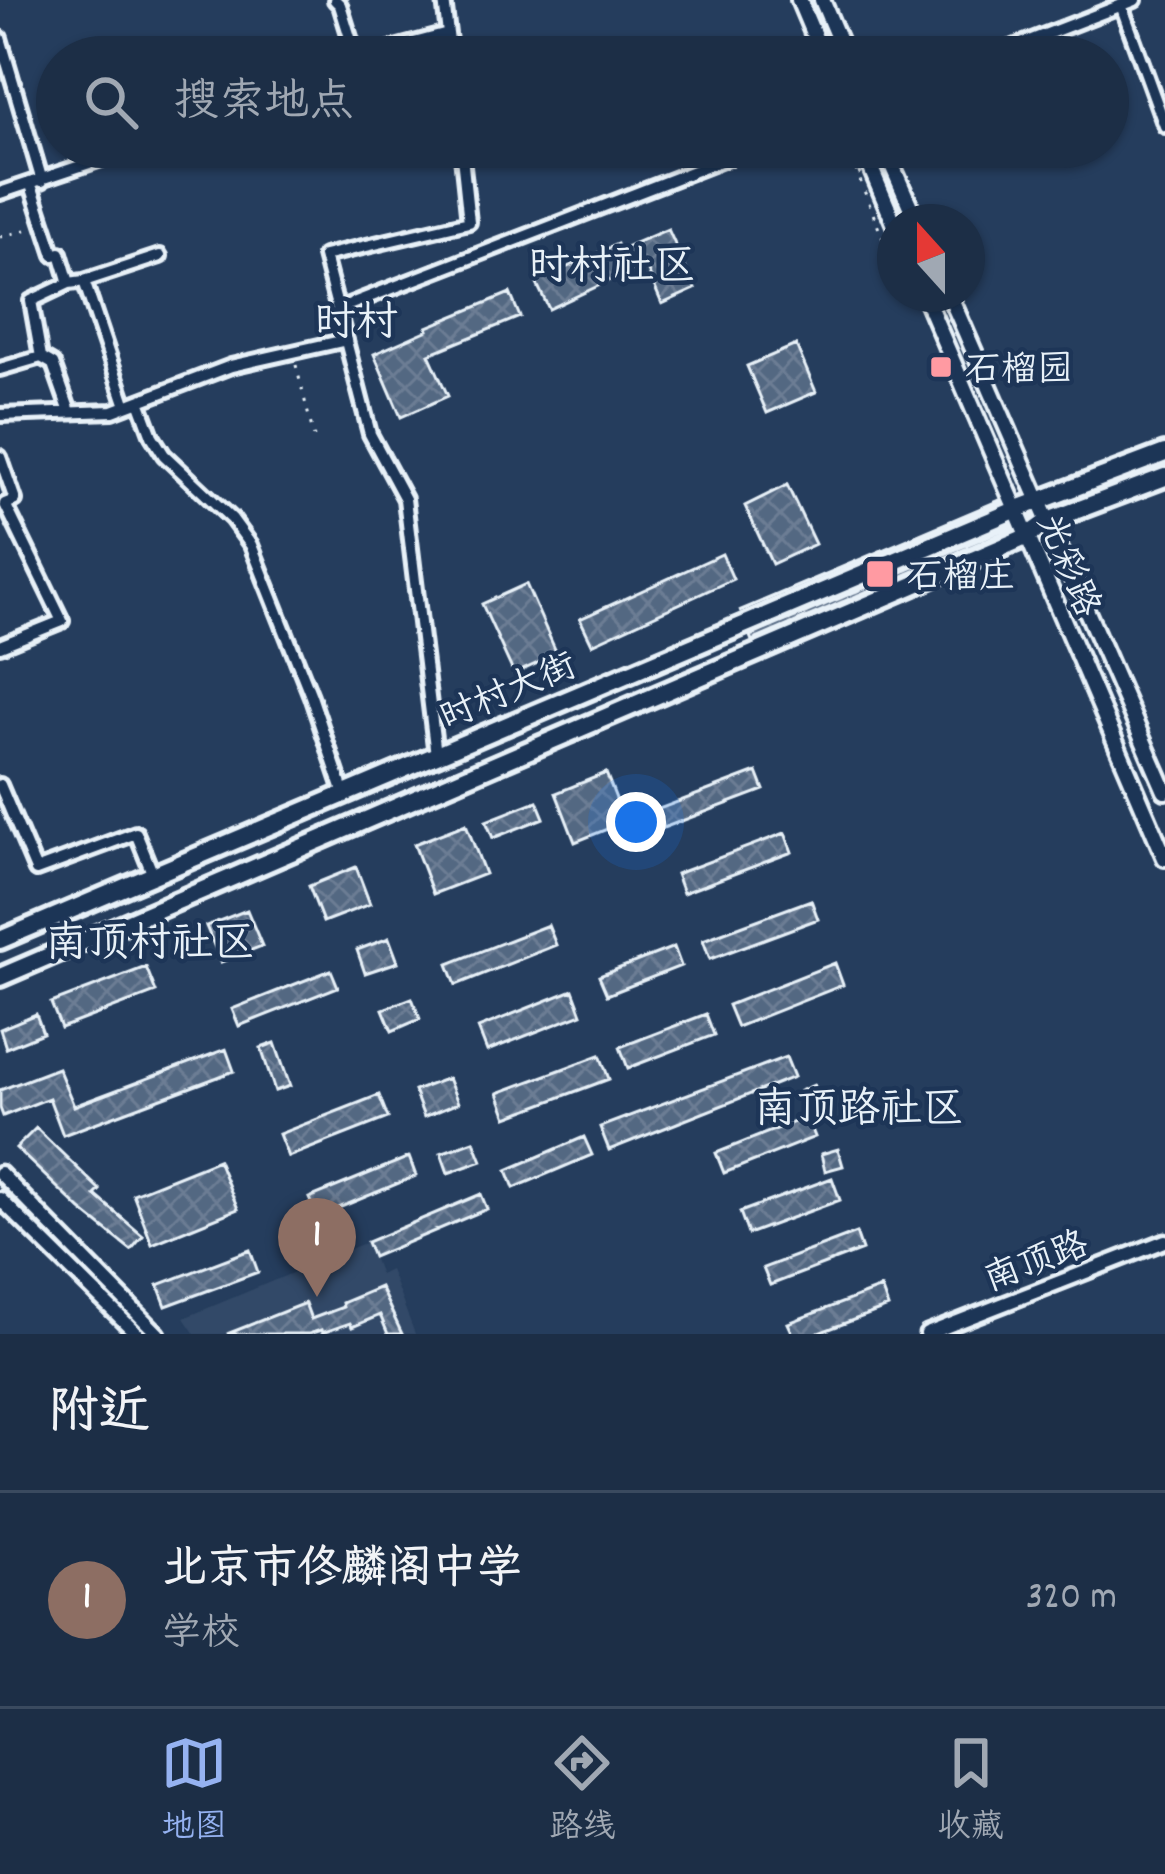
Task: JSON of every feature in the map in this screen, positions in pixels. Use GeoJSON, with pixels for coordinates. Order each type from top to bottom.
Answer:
{"type":"FeatureCollection","features":[{"type":"Feature","properties":{"kind":"main road"},"geometry":{"type":"LineString","coordinates":[[799,0],[814,36]]}},
{"type":"Feature","properties":{"kind":"main road"},"geometry":{"type":"LineString","coordinates":[[822,0],[837,36]]}},
{"type":"Feature","properties":{"kind":"main road"},"geometry":{"type":"LineString","coordinates":[[871,168],[886,204]]}},
{"type":"Feature","properties":{"kind":"main road"},"geometry":{"type":"LineString","coordinates":[[893,168],[909,204]]}},
{"type":"Feature","properties":{"kind":"main road","name":"光彩路"},"geometry":{"type":"LineString","coordinates":[[932,312],[1165,858]]}},
{"type":"Feature","properties":{"kind":"main road","name":"光彩路"},"geometry":{"type":"LineString","coordinates":[[957,312],[1165,791]]}},
{"type":"Feature","properties":{"kind":"main road","name":"时村大街"},"geometry":{"type":"LineString","coordinates":[[0,940],[1015,509],[1165,453]]}},
{"type":"Feature","properties":{"kind":"main road","name":"时村大街"},"geometry":{"type":"LineString","coordinates":[[0,977],[1026,537],[1048,521],[1165,477]]}},
{"type":"Feature","properties":{"kind":"street"},"geometry":{"type":"LineString","coordinates":[[335,0],[351,36]]}},
{"type":"Feature","properties":{"kind":"street"},"geometry":{"type":"LineString","coordinates":[[440,36],[448,34],[444,0]]}},
{"type":"Feature","properties":{"kind":"street"},"geometry":{"type":"LineString","coordinates":[[1042,36],[1135,0]]}},
{"type":"Feature","properties":{"kind":"street"},"geometry":{"type":"LineString","coordinates":[[1121,5],[1165,126]]}},
{"type":"Feature","properties":{"kind":"street"},"geometry":{"type":"LineString","coordinates":[[0,38],[43,225],[70,283]]}},
{"type":"Feature","properties":{"kind":"street"},"geometry":{"type":"LineString","coordinates":[[0,193],[79,168]]}},
{"type":"Feature","properties":{"kind":"street"},"geometry":{"type":"LineString","coordinates":[[436,755],[406,499],[370,434],[325,256],[469,222],[463,168]]}},
{"type":"Feature","properties":{"kind":"street"},"geometry":{"type":"LineString","coordinates":[[338,309],[702,168]]}},
{"type":"Feature","properties":{"kind":"street"},"geometry":{"type":"LineString","coordinates":[[41,357],[31,301],[70,283],[160,256]]}},
{"type":"Feature","properties":{"kind":"street"},"geometry":{"type":"LineString","coordinates":[[85,281],[133,404],[152,436],[251,545],[344,794]]}},
{"type":"Feature","properties":{"kind":"street"},"geometry":{"type":"LineString","coordinates":[[0,415],[113,411],[231,366],[346,340]]}},
{"type":"Feature","properties":{"kind":"street"},"geometry":{"type":"LineString","coordinates":[[0,369],[41,357],[53,364],[70,412]]}},
{"type":"Feature","properties":{"kind":"street"},"geometry":{"type":"LineString","coordinates":[[0,457],[15,500],[5,504],[62,621],[0,646]]}},
{"type":"Feature","properties":{"kind":"street"},"geometry":{"type":"LineString","coordinates":[[0,785],[36,870],[136,833],[153,875]]}},
{"type":"Feature","properties":{"kind":"street"},"geometry":{"type":"LineString","coordinates":[[0,1173],[158,1334]]}},
{"type":"Feature","properties":{"kind":"street"},"geometry":{"type":"LineString","coordinates":[[0,1199],[137,1334]]}},
{"type":"Feature","properties":{"kind":"street","name":"南顶路"},"geometry":{"type":"LineString","coordinates":[[927,1334],[1165,1241]]}},
{"type":"Feature","properties":{"kind":"path"},"geometry":{"type":"LineString","coordinates":[[855,168],[877,224]]}},
{"type":"Feature","properties":{"kind":"path"},"geometry":{"type":"LineString","coordinates":[[857,174],[872,168]]}},
{"type":"Feature","properties":{"kind":"path"},"geometry":{"type":"LineString","coordinates":[[0,237],[43,225]]}},
{"type":"Feature","properties":{"kind":"path"},"geometry":{"type":"LineString","coordinates":[[293,352],[314,437]]}},
{"type":"Feature","properties":{"kind":"shaded area"},"geometry":{"type":"Polygon","coordinates":[[[367,1242],[380,1275],[390,1270],[415,1334],[195,1334],[184,1318],[367,1242]]]}},
{"type":"Feature","properties":{"kind":"building"},"geometry":{"type":"Polygon","coordinates":[[[668,229],[695,289],[662,304],[645,264],[549,309],[536,282],[617,244],[619,250],[668,229]]]}},
{"type":"Feature","properties":{"kind":"building"},"geometry":{"type":"Polygon","coordinates":[[[510,293],[520,317],[429,354],[448,396],[401,417],[374,354],[510,293]]]}},
{"type":"Feature","properties":{"kind":"building"},"geometry":{"type":"Polygon","coordinates":[[[796,345],[816,392],[767,413],[747,366],[796,345]]]}},
{"type":"Feature","properties":{"kind":"building"},"geometry":{"type":"Polygon","coordinates":[[[787,485],[815,544],[772,564],[745,506],[787,485]]]}},
{"type":"Feature","properties":{"kind":"building"},"geometry":{"type":"Polygon","coordinates":[[[1000,500],[1001,502],[739,611],[1000,500]]]}},
{"type":"Feature","properties":{"kind":"building"},"geometry":{"type":"Polygon","coordinates":[[[1012,529],[752,641],[750,636],[1012,529]]]}},
{"type":"Feature","properties":{"kind":"building"},"geometry":{"type":"Polygon","coordinates":[[[722,554],[733,579],[592,644],[580,619],[722,554]]]}},
{"type":"Feature","properties":{"kind":"building"},"geometry":{"type":"Polygon","coordinates":[[[526,584],[557,654],[514,674],[482,604],[526,584]]]}},
{"type":"Feature","properties":{"kind":"building"},"geometry":{"type":"Polygon","coordinates":[[[757,772],[764,790],[663,828],[656,810],[757,772]]]}},
{"type":"Feature","properties":{"kind":"building"},"geometry":{"type":"Polygon","coordinates":[[[606,773],[625,822],[575,842],[556,793],[606,773]]]}},
{"type":"Feature","properties":{"kind":"building"},"geometry":{"type":"Polygon","coordinates":[[[537,801],[544,818],[493,838],[486,821],[537,801]]]}},
{"type":"Feature","properties":{"kind":"building"},"geometry":{"type":"Polygon","coordinates":[[[466,824],[485,874],[433,894],[414,844],[466,824]]]}},
{"type":"Feature","properties":{"kind":"building"},"geometry":{"type":"Polygon","coordinates":[[[785,833],[792,852],[683,893],[676,874],[785,833]]]}},
{"type":"Feature","properties":{"kind":"building"},"geometry":{"type":"Polygon","coordinates":[[[356,867],[370,904],[323,922],[309,886],[356,867]]]}},
{"type":"Feature","properties":{"kind":"building"},"geometry":{"type":"Polygon","coordinates":[[[811,900],[818,919],[710,959],[703,940],[811,900]]]}},
{"type":"Feature","properties":{"kind":"building"},"geometry":{"type":"Polygon","coordinates":[[[247,910],[262,946],[221,962],[206,926],[247,910]]]}},
{"type":"Feature","properties":{"kind":"building"},"geometry":{"type":"Polygon","coordinates":[[[548,925],[556,945],[456,985],[448,964],[548,925]]]}},
{"type":"Feature","properties":{"kind":"building"},"geometry":{"type":"Polygon","coordinates":[[[389,938],[398,962],[365,973],[357,950],[389,938]]]}},
{"type":"Feature","properties":{"kind":"building"},"geometry":{"type":"Polygon","coordinates":[[[674,947],[681,966],[607,995],[599,976],[674,947]]]}},
{"type":"Feature","properties":{"kind":"building"},"geometry":{"type":"Polygon","coordinates":[[[835,963],[843,985],[737,1027],[728,1005],[835,963]]]}},
{"type":"Feature","properties":{"kind":"building"},"geometry":{"type":"Polygon","coordinates":[[[146,967],[156,992],[61,1028],[51,1003],[146,967]]]}},
{"type":"Feature","properties":{"kind":"building"},"geometry":{"type":"Polygon","coordinates":[[[331,970],[338,987],[239,1026],[232,1009],[331,970]]]}},
{"type":"Feature","properties":{"kind":"building"},"geometry":{"type":"Polygon","coordinates":[[[573,990],[582,1014],[487,1051],[478,1028],[573,990]]]}},
{"type":"Feature","properties":{"kind":"building"},"geometry":{"type":"Polygon","coordinates":[[[412,998],[420,1019],[392,1031],[383,1009],[412,998]]]}},
{"type":"Feature","properties":{"kind":"building"},"geometry":{"type":"Polygon","coordinates":[[[36,1014],[43,1033],[6,1048],[0,1029],[36,1014]]]}},
{"type":"Feature","properties":{"kind":"building"},"geometry":{"type":"Polygon","coordinates":[[[706,1014],[714,1035],[628,1068],[620,1047],[706,1014]]]}},
{"type":"Feature","properties":{"kind":"building"},"geometry":{"type":"Polygon","coordinates":[[[275,1043],[290,1086],[275,1091],[261,1048],[275,1043]]]}},
{"type":"Feature","properties":{"kind":"building"},"geometry":{"type":"Polygon","coordinates":[[[226,1049],[234,1071],[63,1135],[49,1098],[3,1116],[0,1108],[0,1090],[58,1068],[74,1106],[226,1049]]]}},
{"type":"Feature","properties":{"kind":"building"},"geometry":{"type":"Polygon","coordinates":[[[600,1055],[609,1079],[507,1117],[498,1093],[600,1055]]]}},
{"type":"Feature","properties":{"kind":"building"},"geometry":{"type":"Polygon","coordinates":[[[786,1057],[794,1077],[609,1150],[600,1127],[786,1057]]]}},
{"type":"Feature","properties":{"kind":"building"},"geometry":{"type":"Polygon","coordinates":[[[448,1078],[458,1103],[424,1117],[414,1091],[448,1078]]]}},
{"type":"Feature","properties":{"kind":"building"},"geometry":{"type":"Polygon","coordinates":[[[814,1085],[822,1105],[808,1110],[800,1091],[814,1085]]]}},
{"type":"Feature","properties":{"kind":"building"},"geometry":{"type":"Polygon","coordinates":[[[379,1095],[388,1118],[288,1157],[279,1134],[379,1095]]]}},
{"type":"Feature","properties":{"kind":"building"},"geometry":{"type":"Polygon","coordinates":[[[807,1117],[815,1137],[724,1173],[716,1153],[807,1117]]]}},
{"type":"Feature","properties":{"kind":"building"},"geometry":{"type":"Polygon","coordinates":[[[36,1128],[100,1190],[95,1195],[143,1236],[131,1250],[16,1148],[36,1128]]]}},
{"type":"Feature","properties":{"kind":"building"},"geometry":{"type":"Polygon","coordinates":[[[584,1137],[592,1155],[514,1188],[507,1170],[584,1137]]]}},
{"type":"Feature","properties":{"kind":"building"},"geometry":{"type":"Polygon","coordinates":[[[474,1141],[482,1161],[448,1173],[441,1153],[474,1141]]]}},
{"type":"Feature","properties":{"kind":"building"},"geometry":{"type":"Polygon","coordinates":[[[838,1149],[843,1166],[825,1171],[821,1154],[838,1149]]]}},
{"type":"Feature","properties":{"kind":"building"},"geometry":{"type":"Polygon","coordinates":[[[409,1157],[416,1176],[317,1217],[309,1198],[409,1157]]]}},
{"type":"Feature","properties":{"kind":"building"},"geometry":{"type":"Polygon","coordinates":[[[218,1160],[238,1209],[152,1244],[133,1194],[218,1160]]]}},
{"type":"Feature","properties":{"kind":"building"},"geometry":{"type":"Polygon","coordinates":[[[832,1178],[840,1200],[748,1234],[740,1212],[832,1178]]]}},
{"type":"Feature","properties":{"kind":"building"},"geometry":{"type":"Polygon","coordinates":[[[481,1194],[487,1209],[373,1257],[367,1242],[481,1194]]]}},
{"type":"Feature","properties":{"kind":"building"},"geometry":{"type":"Polygon","coordinates":[[[856,1233],[862,1250],[770,1285],[763,1268],[856,1233]]]}},
{"type":"Feature","properties":{"kind":"building"},"geometry":{"type":"Polygon","coordinates":[[[250,1250],[258,1272],[166,1306],[158,1285],[250,1250]]]}},
{"type":"Feature","properties":{"kind":"building"},"geometry":{"type":"Polygon","coordinates":[[[380,1287],[402,1334],[388,1334],[380,1315],[322,1333],[227,1334],[305,1303],[311,1319],[380,1287]]]}},
{"type":"Feature","properties":{"kind":"building"},"geometry":{"type":"Polygon","coordinates":[[[881,1288],[888,1307],[816,1334],[793,1334],[788,1323],[881,1288]]]}},
{"type":"Feature","properties":{"kind":"place","name":"石榴园"},"geometry":{"type":"Point","coordinates":[941,367]}},
{"type":"Feature","properties":{"kind":"place","name":"石榴庄"},"geometry":{"type":"Point","coordinates":[880,574]}},
{"type":"Feature","properties":{"kind":"place","name":"北京市佟麟阁中学"},"geometry":{"type":"Point","coordinates":[317,1297]}},
{"type":"Feature","properties":{"kind":"district","name":"时村社区"},"geometry":{"type":"Point","coordinates":[612,263]}},
{"type":"Feature","properties":{"kind":"district","name":"时村"},"geometry":{"type":"Point","coordinates":[356,319]}},
{"type":"Feature","properties":{"kind":"district","name":"南顶村社区"},"geometry":{"type":"Point","coordinates":[150,940]}},
{"type":"Feature","properties":{"kind":"district","name":"南顶路社区"},"geometry":{"type":"Point","coordinates":[859,1106]}}]}
